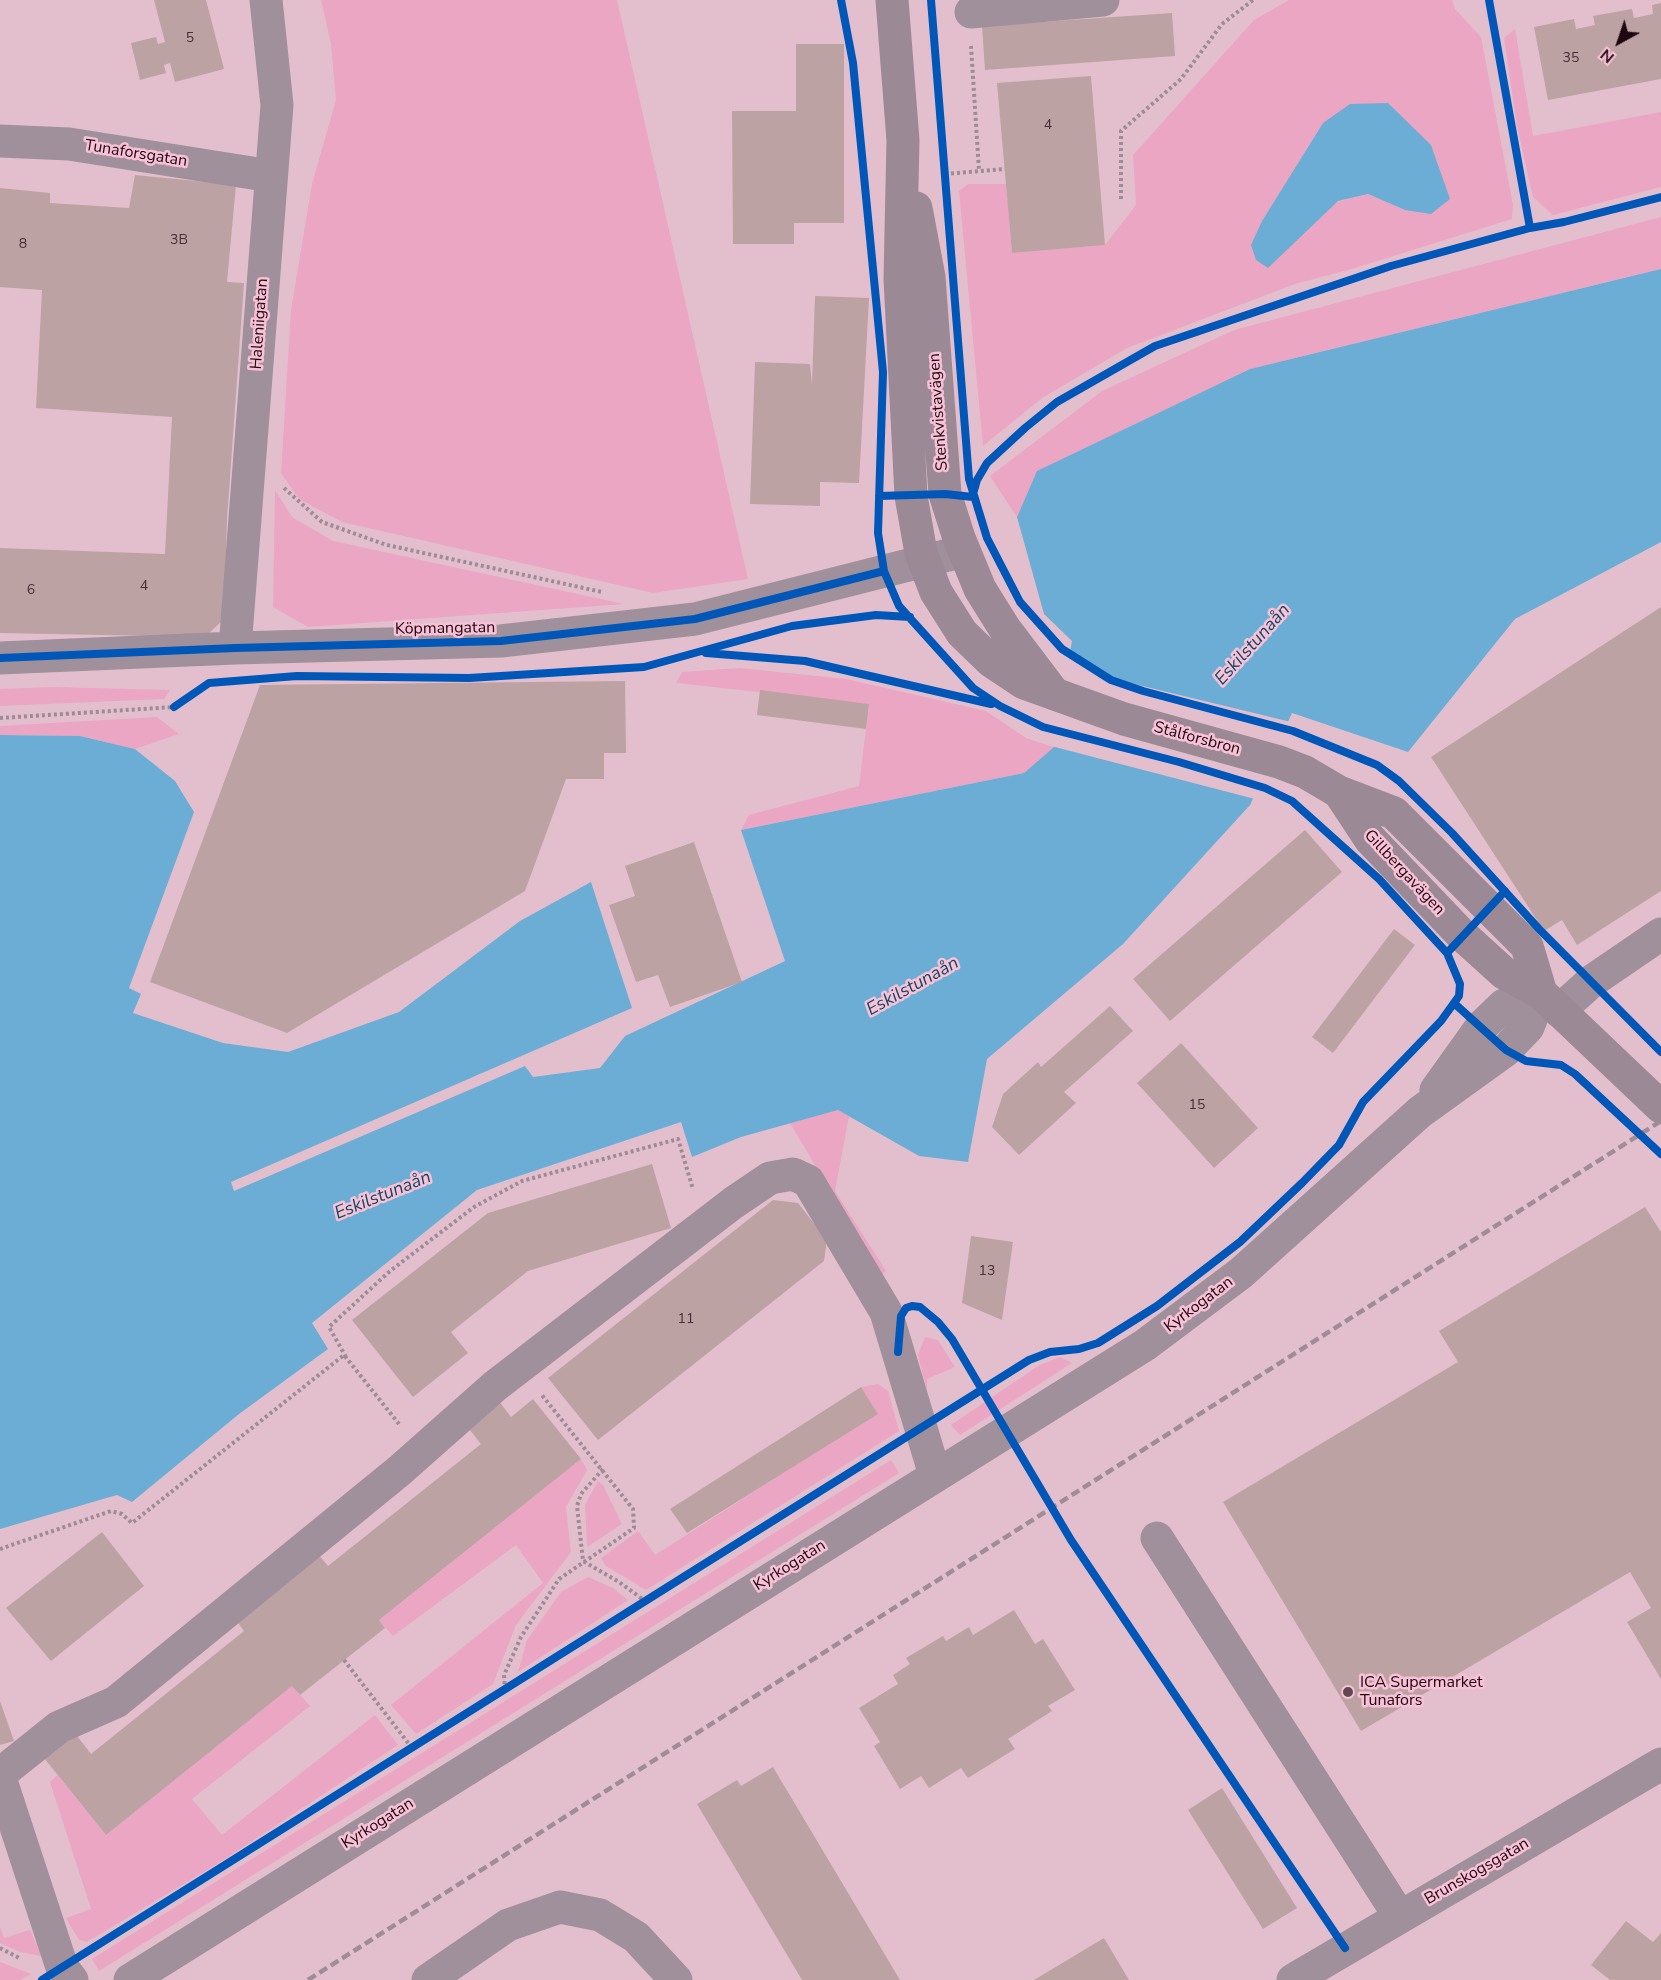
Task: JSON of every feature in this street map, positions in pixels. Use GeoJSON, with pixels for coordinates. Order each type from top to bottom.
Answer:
{"type":"FeatureCollection","features":[{"type":"Feature","properties":{"kind":"main road","name":"Stenkvistavägen"},"geometry":{"type":"LineString","coordinates":[[892,0],[903,140],[900,279],[911,496],[924,560],[936,592],[962,633],[991,661],[1024,683],[1052,691]]}},
{"type":"Feature","properties":{"kind":"main road","name":"Stenkvistavägen"},"geometry":{"type":"LineString","coordinates":[[903,140],[928,277],[945,494],[980,588],[999,619],[1052,691]]}},
{"type":"Feature","properties":{"kind":"main road","name":"Stålforsbron"},"geometry":{"type":"LineString","coordinates":[[1052,691],[1124,719],[1279,762],[1305,772],[1339,792]]}},
{"type":"Feature","properties":{"kind":"main road","name":"Gillbergavägen"},"geometry":{"type":"LineString","coordinates":[[1339,792],[1370,839],[1461,935],[1504,973],[1550,1002],[1661,1107]]}},
{"type":"Feature","properties":{"kind":"street","name":"Haleniigatan"},"geometry":{"type":"LineString","coordinates":[[235,648],[277,105],[266,0]]}},
{"type":"Feature","properties":{"kind":"street"},"geometry":{"type":"LineString","coordinates":[[971,12],[1103,0]]}},
{"type":"Feature","properties":{"kind":"street","name":"Tunaforsgatan"},"geometry":{"type":"LineString","coordinates":[[0,141],[69,144],[271,176]]}},
{"type":"Feature","properties":{"kind":"street","name":"Köpmangatan"},"geometry":{"type":"LineString","coordinates":[[0,658],[235,648],[501,642],[695,619],[964,550]]}},
{"type":"Feature","properties":{"kind":"street"},"geometry":{"type":"LineString","coordinates":[[1550,1002],[1592,981],[1661,934]]}},
{"type":"Feature","properties":{"kind":"street","name":"Kyrkogatan"},"geometry":{"type":"LineString","coordinates":[[130,1980],[1145,1345],[1241,1273],[1420,1112],[1481,1027],[1504,1005],[1550,1002]]}},
{"type":"Feature","properties":{"kind":"street"},"geometry":{"type":"LineString","coordinates":[[72,1980],[62,1967],[0,1776],[59,1727],[116,1702],[421,1452],[519,1368],[710,1220],[770,1178],[793,1174],[808,1181],[886,1312],[935,1475]]}},
{"type":"Feature","properties":{"kind":"street"},"geometry":{"type":"LineString","coordinates":[[1157,1538],[1400,1917]]}},
{"type":"Feature","properties":{"kind":"street","name":"Brunskogsgatan"},"geometry":{"type":"LineString","coordinates":[[1293,1980],[1661,1764]]}},
{"type":"Feature","properties":{"kind":"street"},"geometry":{"type":"LineString","coordinates":[[428,1980],[508,1925],[560,1906],[600,1915],[636,1937],[676,1980]]}},
{"type":"Feature","properties":{"kind":"path"},"geometry":{"type":"LineString","coordinates":[[1120,199],[1120,131],[1181,79],[1222,24],[1253,0]]}},
{"type":"Feature","properties":{"kind":"path"},"geometry":{"type":"LineString","coordinates":[[971,12],[972,72],[979,171]]}},
{"type":"Feature","properties":{"kind":"path"},"geometry":{"type":"LineString","coordinates":[[944,162],[946,186]]}},
{"type":"Feature","properties":{"kind":"path"},"geometry":{"type":"LineString","coordinates":[[945,174],[1005,169]]}},
{"type":"Feature","properties":{"kind":"path"},"geometry":{"type":"LineString","coordinates":[[249,466],[284,488],[322,522],[387,546],[604,593]]}},
{"type":"Feature","properties":{"kind":"path"},"geometry":{"type":"LineString","coordinates":[[0,718],[174,707],[183,701]]}},
{"type":"Feature","properties":{"kind":"path"},"geometry":{"type":"LineString","coordinates":[[348,1360],[329,1327],[390,1271],[474,1207],[522,1181],[678,1139],[694,1192],[710,1220]]}},
{"type":"Feature","properties":{"kind":"path"},"geometry":{"type":"LineString","coordinates":[[0,1549],[111,1511],[122,1514],[132,1523],[344,1355],[421,1452]]}},
{"type":"Feature","properties":{"kind":"path"},"geometry":{"type":"LineString","coordinates":[[505,1690],[504,1675],[521,1637],[560,1579],[634,1528],[633,1509],[603,1469],[519,1368]]}},
{"type":"Feature","properties":{"kind":"path"},"geometry":{"type":"LineString","coordinates":[[583,1561],[578,1506],[581,1494],[603,1469]]}},
{"type":"Feature","properties":{"kind":"path"},"geometry":{"type":"LineString","coordinates":[[583,1561],[619,1582],[645,1601]]}},
{"type":"Feature","properties":{"kind":"path"},"geometry":{"type":"LineString","coordinates":[[635,1608],[655,1595]]}},
{"type":"Feature","properties":{"kind":"path"},"geometry":{"type":"LineString","coordinates":[[344,1660],[412,1748]]}},
{"type":"Feature","properties":{"kind":"path"},"geometry":{"type":"LineString","coordinates":[[495,1695],[515,1683]]}},
{"type":"Feature","properties":{"kind":"path"},"geometry":{"type":"LineString","coordinates":[[402,1754],[421,1742]]}},
{"type":"Feature","properties":{"kind":"shaded area"},"geometry":{"type":"Polygon","coordinates":[[[321,0],[617,0],[748,579],[653,593],[342,522],[299,499],[281,473],[291,310],[312,184],[336,100],[331,44],[321,0]]]}},
{"type":"Feature","properties":{"kind":"shaded area"},"geometry":{"type":"Polygon","coordinates":[[[1289,0],[1452,0],[1455,9],[1481,37],[1513,205],[1512,219],[1355,268],[1295,284],[1127,348],[1042,398],[983,446],[959,191],[968,184],[1006,184],[1012,253],[1105,245],[1136,205],[1133,155],[1254,20],[1289,0]],[[1323,123],[1262,221],[1368,194],[1405,210],[1323,123]]]}},
{"type":"Feature","properties":{"kind":"shaded area"},"geometry":{"type":"Polygon","coordinates":[[[1515,29],[1533,136],[1661,112],[1661,187],[1553,215],[1533,197],[1517,126],[1504,38],[1515,29]]]}},
{"type":"Feature","properties":{"kind":"shaded area"},"geometry":{"type":"Polygon","coordinates":[[[1661,217],[1661,269],[1250,369],[1038,471],[1017,517],[990,476],[1102,391],[1234,330],[1661,217]]]}},
{"type":"Feature","properties":{"kind":"shaded area"},"geometry":{"type":"Polygon","coordinates":[[[275,490],[292,517],[333,541],[624,604],[308,627],[273,607],[275,490]]]}},
{"type":"Feature","properties":{"kind":"shaded area"},"geometry":{"type":"Polygon","coordinates":[[[740,668],[846,679],[986,711],[1026,738],[1054,747],[1024,773],[741,830],[749,815],[859,786],[869,704],[676,683],[682,672],[740,668]]]}},
{"type":"Feature","properties":{"kind":"shaded area"},"geometry":{"type":"Polygon","coordinates":[[[53,687],[170,690],[164,699],[0,706],[0,689],[53,687]]]}},
{"type":"Feature","properties":{"kind":"shaded area"},"geometry":{"type":"Polygon","coordinates":[[[157,717],[179,734],[135,749],[80,736],[0,735],[0,726],[157,717]]]}},
{"type":"Feature","properties":{"kind":"shaded area"},"geometry":{"type":"Polygon","coordinates":[[[838,1110],[849,1116],[835,1191],[886,1271],[881,1276],[790,1123],[838,1110]]]}},
{"type":"Feature","properties":{"kind":"shaded area"},"geometry":{"type":"Polygon","coordinates":[[[925,1337],[938,1340],[955,1367],[927,1379],[927,1391],[918,1355],[925,1337]]]}},
{"type":"Feature","properties":{"kind":"shaded area"},"geometry":{"type":"Polygon","coordinates":[[[1060,1357],[1072,1363],[960,1435],[951,1425],[1038,1366],[1060,1357]]]}},
{"type":"Feature","properties":{"kind":"shaded area"},"geometry":{"type":"Polygon","coordinates":[[[878,1384],[888,1391],[899,1431],[646,1590],[606,1566],[601,1558],[638,1531],[655,1555],[877,1413],[861,1387],[878,1384]]]}},
{"type":"Feature","properties":{"kind":"shaded area"},"geometry":{"type":"Polygon","coordinates":[[[581,1459],[587,1470],[566,1507],[571,1552],[516,1625],[493,1684],[416,1734],[391,1705],[543,1583],[516,1545],[393,1636],[379,1620],[581,1459]]]}},
{"type":"Feature","properties":{"kind":"shaded area"},"geometry":{"type":"Polygon","coordinates":[[[891,1460],[899,1473],[99,1971],[92,1959],[891,1460]]]}},
{"type":"Feature","properties":{"kind":"shaded area"},"geometry":{"type":"Polygon","coordinates":[[[598,1481],[603,1485],[622,1524],[587,1547],[585,1505],[598,1481]]]}},
{"type":"Feature","properties":{"kind":"shaded area"},"geometry":{"type":"Polygon","coordinates":[[[588,1577],[613,1588],[628,1600],[518,1672],[527,1640],[561,1592],[588,1577]]]}},
{"type":"Feature","properties":{"kind":"shaded area"},"geometry":{"type":"Polygon","coordinates":[[[292,1686],[310,1706],[192,1799],[222,1835],[375,1715],[398,1745],[222,1861],[87,1942],[79,1940],[66,1918],[91,1909],[50,1782],[57,1775],[106,1835],[292,1686]]]}},
{"type":"Feature","properties":{"kind":"shaded area"},"geometry":{"type":"Polygon","coordinates":[[[0,1927],[4,1938],[30,1930],[42,1956],[20,1952],[0,1943],[0,1927]]]}},
{"type":"Feature","properties":{"kind":"shaded area"},"geometry":{"type":"Polygon","coordinates":[[[0,1962],[31,1974],[20,1980],[0,1980],[0,1962]]]}},
{"type":"Feature","properties":{"kind":"water"},"geometry":{"type":"Polygon","coordinates":[[[1388,103],[1431,145],[1450,199],[1431,214],[1405,210],[1368,194],[1338,201],[1268,268],[1256,260],[1251,245],[1262,221],[1323,123],[1350,104],[1388,103]]]}},
{"type":"Feature","properties":{"kind":"water","name":"Eskilstunaån"},"geometry":{"type":"Polygon","coordinates":[[[1661,269],[1661,542],[1515,619],[1408,752],[1292,713],[1250,805],[1123,944],[987,1059],[968,1162],[919,1156],[838,1110],[741,1137],[692,1157],[681,1122],[477,1190],[312,1323],[328,1349],[239,1414],[132,1502],[117,1495],[0,1529],[0,735],[80,736],[135,749],[175,781],[194,812],[129,988],[141,994],[133,1013],[223,1043],[288,1052],[399,1012],[520,921],[591,882],[632,1008],[231,1182],[234,1191],[525,1066],[533,1077],[600,1068],[625,1036],[785,961],[741,830],[1024,773],[1054,747],[1072,641],[1044,614],[1017,517],[1037,471],[1250,369],[1661,269]]]}},
{"type":"Feature","properties":{"kind":"pier"},"geometry":{"type":"Polygon","coordinates":[[[1067,649],[1090,666],[1122,681],[1291,722],[1255,799],[1051,746],[1067,649]]]}},
{"type":"Feature","properties":{"kind":"building"},"geometry":{"type":"Polygon","coordinates":[[[154,0],[206,0],[224,69],[175,82],[170,63],[164,65],[166,73],[140,80],[131,43],[156,37],[158,44],[165,42],[154,0]]]}},
{"type":"Feature","properties":{"kind":"building"},"geometry":{"type":"Polygon","coordinates":[[[1661,3],[1661,79],[1548,100],[1534,27],[1574,19],[1576,29],[1595,25],[1593,16],[1632,9],[1634,18],[1653,14],[1652,5],[1661,3]]]}},
{"type":"Feature","properties":{"kind":"building"},"geometry":{"type":"Polygon","coordinates":[[[1172,13],[1175,56],[985,70],[982,26],[1172,13]]]}},
{"type":"Feature","properties":{"kind":"building"},"geometry":{"type":"Polygon","coordinates":[[[796,44],[844,44],[844,223],[794,223],[794,244],[733,244],[732,111],[796,111],[796,44]]]}},
{"type":"Feature","properties":{"kind":"building"},"geometry":{"type":"Polygon","coordinates":[[[1091,76],[1105,245],[1012,253],[997,83],[1091,76]]]}},
{"type":"Feature","properties":{"kind":"building"},"geometry":{"type":"Polygon","coordinates":[[[135,175],[236,185],[227,282],[244,283],[227,519],[224,619],[205,637],[0,633],[0,548],[165,554],[172,417],[36,408],[42,290],[0,287],[0,188],[50,193],[50,203],[129,208],[135,175]]]}},
{"type":"Feature","properties":{"kind":"building"},"geometry":{"type":"Polygon","coordinates":[[[815,296],[869,298],[859,483],[820,482],[820,506],[750,504],[755,362],[810,364],[812,384],[815,296]]]}},
{"type":"Feature","properties":{"kind":"building"},"geometry":{"type":"Polygon","coordinates":[[[1661,607],[1661,891],[1577,945],[1562,920],[1544,931],[1431,757],[1661,607]]]}},
{"type":"Feature","properties":{"kind":"building"},"geometry":{"type":"Polygon","coordinates":[[[625,681],[626,753],[604,753],[604,779],[566,779],[525,891],[287,1033],[150,982],[260,685],[625,681]]]}},
{"type":"Feature","properties":{"kind":"building"},"geometry":{"type":"Polygon","coordinates":[[[760,690],[869,704],[866,729],[757,715],[760,690]]]}},
{"type":"Feature","properties":{"kind":"building"},"geometry":{"type":"Polygon","coordinates":[[[1305,830],[1342,872],[1170,1021],[1133,979],[1305,830]]]}},
{"type":"Feature","properties":{"kind":"building"},"geometry":{"type":"Polygon","coordinates":[[[694,842],[742,982],[670,1007],[658,975],[636,982],[609,905],[635,896],[625,866],[694,842]]]}},
{"type":"Feature","properties":{"kind":"building"},"geometry":{"type":"Polygon","coordinates":[[[1394,929],[1415,945],[1333,1053],[1312,1037],[1394,929]]]}},
{"type":"Feature","properties":{"kind":"building"},"geometry":{"type":"Polygon","coordinates":[[[1110,1006],[1133,1031],[1064,1092],[1076,1103],[1019,1155],[992,1127],[1003,1094],[1038,1062],[1041,1067],[1110,1006]]]}},
{"type":"Feature","properties":{"kind":"building"},"geometry":{"type":"Polygon","coordinates":[[[1181,1043],[1258,1128],[1214,1168],[1137,1083],[1181,1043]]]}},
{"type":"Feature","properties":{"kind":"building"},"geometry":{"type":"Polygon","coordinates":[[[652,1164],[671,1228],[528,1271],[451,1332],[468,1353],[413,1397],[352,1320],[488,1213],[652,1164]]]}},
{"type":"Feature","properties":{"kind":"building"},"geometry":{"type":"Polygon","coordinates":[[[773,1200],[798,1203],[827,1240],[824,1261],[598,1440],[548,1378],[773,1200]]]}},
{"type":"Feature","properties":{"kind":"building"},"geometry":{"type":"Polygon","coordinates":[[[1645,1207],[1661,1232],[1661,1679],[1627,1622],[1651,1608],[1630,1572],[1361,1731],[1223,1502],[1458,1362],[1439,1331],[1645,1207]]]}},
{"type":"Feature","properties":{"kind":"building"},"geometry":{"type":"Polygon","coordinates":[[[971,1236],[1013,1242],[1002,1320],[962,1303],[971,1236]]]}},
{"type":"Feature","properties":{"kind":"building"},"geometry":{"type":"Polygon","coordinates":[[[861,1387],[878,1414],[687,1533],[670,1509],[861,1387]]]}},
{"type":"Feature","properties":{"kind":"building"},"geometry":{"type":"Polygon","coordinates":[[[495,1396],[511,1417],[533,1399],[581,1459],[379,1620],[385,1628],[300,1695],[292,1686],[106,1835],[40,1753],[71,1728],[91,1754],[244,1631],[236,1620],[318,1554],[328,1566],[481,1444],[463,1421],[495,1396]]]}},
{"type":"Feature","properties":{"kind":"building"},"geometry":{"type":"Polygon","coordinates":[[[102,1532],[144,1586],[51,1661],[6,1608],[102,1532]]]}},
{"type":"Feature","properties":{"kind":"building"},"geometry":{"type":"Polygon","coordinates":[[[1014,1610],[1035,1644],[1043,1639],[1075,1690],[1048,1706],[1052,1711],[1008,1739],[1015,1749],[968,1778],[961,1768],[929,1788],[921,1776],[900,1789],[874,1746],[880,1742],[859,1708],[898,1684],[893,1675],[910,1664],[906,1658],[943,1636],[946,1641],[969,1627],[973,1635],[1014,1610]]]}},
{"type":"Feature","properties":{"kind":"building"},"geometry":{"type":"Polygon","coordinates":[[[0,1701],[14,1741],[0,1745],[0,1701]]]}},
{"type":"Feature","properties":{"kind":"building"},"geometry":{"type":"Polygon","coordinates":[[[773,1767],[900,1980],[802,1980],[697,1804],[737,1780],[741,1786],[773,1767]]]}},
{"type":"Feature","properties":{"kind":"building"},"geometry":{"type":"Polygon","coordinates":[[[1222,1788],[1297,1908],[1263,1929],[1188,1810],[1222,1788]]]}},
{"type":"Feature","properties":{"kind":"building"},"geometry":{"type":"Polygon","coordinates":[[[1626,1921],[1653,1942],[1661,1933],[1661,1980],[1610,1980],[1591,1965],[1626,1921]]]}},
{"type":"Feature","properties":{"kind":"building"},"geometry":{"type":"Polygon","coordinates":[[[1104,1938],[1129,1980],[1034,1980],[1104,1938]]]}},
{"type":"Feature","properties":{"kind":"railway"},"geometry":{"type":"LineString","coordinates":[[308,1980],[1661,1121]]}},
{"type":"Feature","properties":{"kind":"cycle path"},"geometry":{"type":"LineString","coordinates":[[42,1980],[1029,1360],[1050,1352],[1079,1349],[1098,1343],[1157,1306],[1240,1242],[1302,1183],[1339,1145],[1363,1102],[1441,1021],[1459,996],[1460,984],[1447,953],[1379,879],[1292,801],[1265,788],[1179,762],[1043,727],[1000,706],[973,688],[899,606],[884,571],[878,533],[883,372],[853,63],[841,0]]}},
{"type":"Feature","properties":{"kind":"cycle path"},"geometry":{"type":"LineString","coordinates":[[931,0],[969,479],[987,538],[1020,602],[1062,649],[1111,680],[1143,691],[1293,731],[1377,765],[1399,781],[1452,833],[1539,929],[1661,1052]]}},
{"type":"Feature","properties":{"kind":"cycle path"},"geometry":{"type":"LineString","coordinates":[[1489,0],[1530,228]]}},
{"type":"Feature","properties":{"kind":"cycle path"},"geometry":{"type":"LineString","coordinates":[[973,494],[977,480],[987,463],[1025,428],[1057,402],[1155,346],[1391,266],[1530,228],[1564,222],[1661,197]]}},
{"type":"Feature","properties":{"kind":"cycle path"},"geometry":{"type":"LineString","coordinates":[[879,496],[945,494],[973,497]]}},
{"type":"Feature","properties":{"kind":"cycle path"},"geometry":{"type":"LineString","coordinates":[[0,658],[235,648],[501,641],[695,619],[884,571]]}},
{"type":"Feature","properties":{"kind":"cycle path"},"geometry":{"type":"LineString","coordinates":[[174,707],[209,683],[297,676],[469,678],[644,667],[792,626],[876,615],[910,617]]}},
{"type":"Feature","properties":{"kind":"cycle path"},"geometry":{"type":"LineString","coordinates":[[706,653],[805,661],[991,704]]}},
{"type":"Feature","properties":{"kind":"cycle path"},"geometry":{"type":"LineString","coordinates":[[1447,953],[1505,891]]}},
{"type":"Feature","properties":{"kind":"cycle path"},"geometry":{"type":"LineString","coordinates":[[1455,1004],[1506,1050],[1526,1061],[1561,1065],[1575,1074],[1661,1154]]}},
{"type":"Feature","properties":{"kind":"cycle path"},"geometry":{"type":"LineString","coordinates":[[898,1352],[901,1316],[906,1308],[912,1306],[920,1307],[938,1322],[952,1339],[1071,1540],[1345,1948]]}},
{"type":"Feature","properties":{"kind":"place","name":"ICA Supermarket Tunafors"},"geometry":{"type":"Point","coordinates":[1348,1692]}}]}
